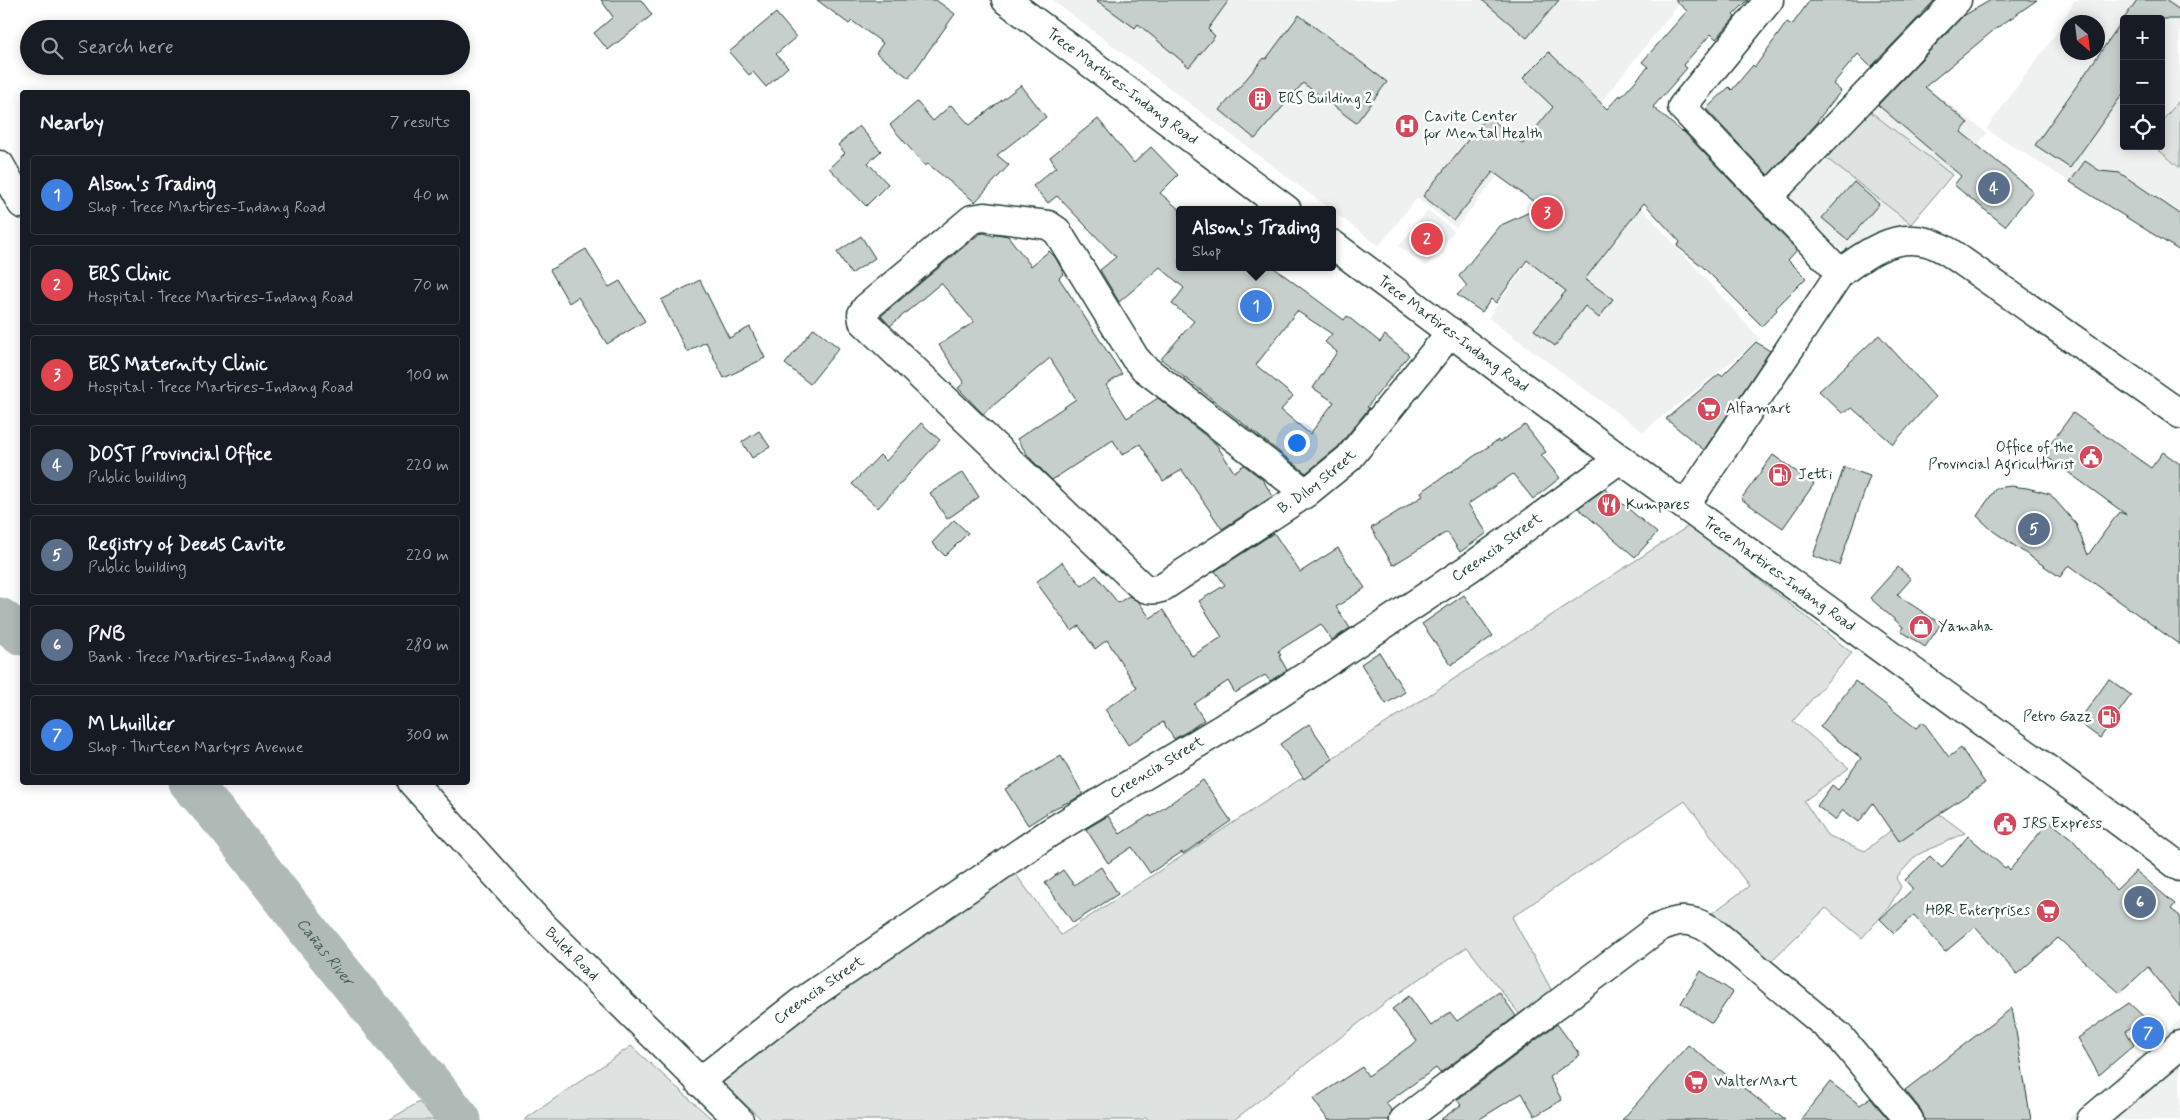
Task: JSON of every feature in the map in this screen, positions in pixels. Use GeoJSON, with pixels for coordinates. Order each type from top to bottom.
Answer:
{"type":"FeatureCollection","features":[{"type":"Feature","properties":{"kind":"street","name":"Trece Martires-Indang Road"},"geometry":{"type":"LineString","coordinates":[[1006,0],[1282,206]]}},
{"type":"Feature","properties":{"kind":"street"},"geometry":{"type":"LineString","coordinates":[[1770,0],[1682,106],[1840,273]]}},
{"type":"Feature","properties":{"kind":"street"},"geometry":{"type":"LineString","coordinates":[[1769,196],[1957,0]]}},
{"type":"Feature","properties":{"kind":"street"},"geometry":{"type":"LineString","coordinates":[[0,165],[20,200]]}},
{"type":"Feature","properties":{"kind":"street","name":"B. Diloy Street"},"geometry":{"type":"LineString","coordinates":[[1306,493],[1144,368],[1135,358],[1053,228],[1044,224],[984,217],[972,219],[866,308],[862,314],[863,321],[1138,583],[1147,589],[1161,588],[1306,493],[1360,447],[1451,332]]}},
{"type":"Feature","properties":{"kind":"street"},"geometry":{"type":"LineString","coordinates":[[1685,506],[1840,273],[1867,253],[1902,239],[1928,242],[1948,252],[2180,414]]}},
{"type":"Feature","properties":{"kind":"street","name":"Trece Martires-Indang Road"},"geometry":{"type":"LineString","coordinates":[[1336,247],[1620,459],[2180,867]]}},
{"type":"Feature","properties":{"kind":"street","name":"Creencia Street"},"geometry":{"type":"LineString","coordinates":[[699,1082],[801,1002],[1049,833],[1276,696],[1471,567],[1620,459]]}},
{"type":"Feature","properties":{"kind":"street","name":"Bulek Road"},"geometry":{"type":"LineString","coordinates":[[415,785],[538,921],[738,1120]]}},
{"type":"Feature","properties":{"kind":"street"},"geometry":{"type":"LineString","coordinates":[[1404,1120],[1658,928],[1669,922],[1680,920],[1691,920],[1711,930],[1840,1037],[1909,1120]]}},
{"type":"Feature","properties":{"kind":"street"},"geometry":{"type":"LineString","coordinates":[[2092,1120],[2180,1045]]}},
{"type":"Feature","properties":{"kind":"shaded area","name":"Cavite Center for Mental Health"},"geometry":{"type":"Polygon","coordinates":[[[1052,0],[1682,0],[1574,136],[1546,115],[1456,228],[1417,198],[1379,246],[1336,214],[1336,206],[1326,206],[1052,0]]]}},
{"type":"Feature","properties":{"kind":"shaded area"},"geometry":{"type":"Polygon","coordinates":[[[2074,0],[2180,0],[2180,251],[1986,129],[2060,28],[2060,60],[2105,60],[2105,15],[2067,15],[2074,0]]]}},
{"type":"Feature","properties":{"kind":"shaded area"},"geometry":{"type":"Polygon","coordinates":[[[1904,69],[1987,133],[1911,224],[1868,235],[1856,243],[1846,254],[1783,194],[1904,69]]]}},
{"type":"Feature","properties":{"kind":"shaded area"},"geometry":{"type":"Polygon","coordinates":[[[2180,100],[2180,168],[2159,150],[2165,150],[2165,117],[2180,100]]]}},
{"type":"Feature","properties":{"kind":"shaded area"},"geometry":{"type":"Polygon","coordinates":[[[1867,109],[1952,175],[1911,224],[1826,158],[1867,109]]]}},
{"type":"Feature","properties":{"kind":"shaded area"},"geometry":{"type":"Polygon","coordinates":[[[1600,162],[1760,339],[1643,432],[1488,318],[1600,162]]]}},
{"type":"Feature","properties":{"kind":"shaded area"},"geometry":{"type":"Polygon","coordinates":[[[1428,210],[1454,231],[1426,267],[1399,246],[1428,210]]]}},
{"type":"Feature","properties":{"kind":"shaded area"},"geometry":{"type":"Polygon","coordinates":[[[1690,525],[1852,653],[1793,721],[1849,768],[1804,801],[1827,835],[1865,851],[1925,803],[1965,833],[1917,855],[1896,878],[1901,887],[1887,910],[1862,938],[1826,908],[1769,963],[1711,914],[1749,886],[1685,801],[1512,917],[1552,991],[1520,1015],[1467,947],[1390,999],[1234,1120],[1148,1120],[1146,1117],[1142,1120],[762,1120],[722,1082],[831,997],[1014,872],[1061,935],[1690,525]]]}},
{"type":"Feature","properties":{"kind":"shaded area"},"geometry":{"type":"Polygon","coordinates":[[[2180,1020],[2180,1120],[2067,1120],[2077,1112],[2180,1020]]]}},
{"type":"Feature","properties":{"kind":"shaded area"},"geometry":{"type":"Polygon","coordinates":[[[631,1046],[713,1120],[524,1120],[631,1046]]]}},
{"type":"Feature","properties":{"kind":"shaded area"},"geometry":{"type":"Polygon","coordinates":[[[419,1102],[435,1120],[389,1120],[419,1102]]]}},
{"type":"Feature","properties":{"kind":"building"},"geometry":{"type":"Polygon","coordinates":[[[601,0],[641,0],[652,15],[608,50],[594,33],[613,17],[601,0]]]}},
{"type":"Feature","properties":{"kind":"building"},"geometry":{"type":"Polygon","coordinates":[[[817,0],[936,0],[955,14],[909,78],[876,53],[883,43],[852,21],[849,24],[817,0]]]}},
{"type":"Feature","properties":{"kind":"building"},"geometry":{"type":"Polygon","coordinates":[[[1096,0],[1229,0],[1208,29],[1215,36],[1189,67],[1138,24],[1135,28],[1096,0]]]}},
{"type":"Feature","properties":{"kind":"building"},"geometry":{"type":"Polygon","coordinates":[[[1482,0],[1559,0],[1527,38],[1482,0]]]}},
{"type":"Feature","properties":{"kind":"building"},"geometry":{"type":"Polygon","coordinates":[[[1675,0],[1748,0],[1733,15],[1735,17],[1716,39],[1711,34],[1683,65],[1687,68],[1653,107],[1683,131],[1797,250],[1788,260],[1806,278],[1776,308],[1777,310],[1762,326],[1702,266],[1677,246],[1680,242],[1644,203],[1585,279],[1613,299],[1599,318],[1585,306],[1555,346],[1534,330],[1566,291],[1527,260],[1496,303],[1491,299],[1482,312],[1457,295],[1467,286],[1459,276],[1499,226],[1541,207],[1493,172],[1454,221],[1423,196],[1487,116],[1523,144],[1553,107],[1523,78],[1549,52],[1607,109],[1620,95],[1621,97],[1648,67],[1642,62],[1687,11],[1675,0]]]}},
{"type":"Feature","properties":{"kind":"building"},"geometry":{"type":"Polygon","coordinates":[[[1810,0],[1935,0],[1871,67],[1858,54],[1833,84],[1841,91],[1818,122],[1768,175],[1706,109],[1729,87],[1732,90],[1753,65],[1755,67],[1787,22],[1792,25],[1810,0]]]}},
{"type":"Feature","properties":{"kind":"building"},"geometry":{"type":"Polygon","coordinates":[[[1991,0],[2037,0],[1994,30],[1925,87],[1968,123],[1961,132],[2033,191],[2005,226],[1954,185],[1961,176],[1878,105],[1963,16],[1991,0]]]}},
{"type":"Feature","properties":{"kind":"building"},"geometry":{"type":"Polygon","coordinates":[[[2137,0],[2165,0],[2180,10],[2180,19],[2165,19],[2165,15],[2126,15],[2137,0]]]}},
{"type":"Feature","properties":{"kind":"building"},"geometry":{"type":"Polygon","coordinates":[[[776,13],[796,37],[776,54],[788,67],[766,87],[753,72],[749,75],[729,52],[776,13]]]}},
{"type":"Feature","properties":{"kind":"building"},"geometry":{"type":"Polygon","coordinates":[[[1299,15],[1387,82],[1356,123],[1303,83],[1255,139],[1220,110],[1264,58],[1266,59],[1299,15]]]}},
{"type":"Feature","properties":{"kind":"building"},"geometry":{"type":"Polygon","coordinates":[[[2120,24],[2120,98],[2070,168],[2035,145],[2095,60],[2105,60],[2105,45],[2120,24]]]}},
{"type":"Feature","properties":{"kind":"building"},"geometry":{"type":"Polygon","coordinates":[[[1021,85],[1046,117],[997,155],[1009,165],[975,202],[928,164],[925,166],[890,125],[917,102],[933,121],[951,105],[970,125],[1021,85]]]}},
{"type":"Feature","properties":{"kind":"building"},"geometry":{"type":"Polygon","coordinates":[[[1098,119],[1134,163],[1151,147],[1178,175],[1160,193],[1176,207],[1176,271],[1278,271],[1344,320],[1347,316],[1380,342],[1385,335],[1409,355],[1338,447],[1306,473],[1161,359],[1194,321],[1172,304],[1184,288],[1160,267],[1119,302],[1100,270],[1116,257],[1057,196],[1048,203],[1033,186],[1056,167],[1050,157],[1098,119]],[[1297,311],[1256,365],[1293,396],[1281,410],[1310,434],[1334,402],[1313,388],[1337,352],[1325,342],[1332,334],[1297,311]]]}},
{"type":"Feature","properties":{"kind":"building"},"geometry":{"type":"Polygon","coordinates":[[[859,126],[881,151],[868,163],[888,184],[866,206],[829,168],[845,153],[838,145],[859,126]]]}},
{"type":"Feature","properties":{"kind":"building"},"geometry":{"type":"Polygon","coordinates":[[[2085,161],[2100,171],[2120,173],[2180,214],[2180,251],[2070,182],[2085,161]]]}},
{"type":"Feature","properties":{"kind":"building"},"geometry":{"type":"Polygon","coordinates":[[[1854,182],[1879,204],[1848,240],[1822,218],[1854,182]]]}},
{"type":"Feature","properties":{"kind":"building"},"geometry":{"type":"Polygon","coordinates":[[[984,233],[994,236],[996,234],[1008,236],[1031,266],[1049,251],[1055,257],[1064,273],[1059,278],[1122,374],[1106,385],[1127,418],[1158,398],[1216,444],[1234,472],[1244,465],[1262,479],[1273,496],[1222,529],[1182,470],[1163,481],[1140,444],[1122,455],[1113,440],[1052,480],[1029,457],[1017,439],[1076,399],[1050,358],[983,414],[958,388],[964,383],[939,345],[974,322],[941,283],[890,326],[881,316],[979,234],[984,233]]]}},
{"type":"Feature","properties":{"kind":"building"},"geometry":{"type":"Polygon","coordinates":[[[861,236],[875,258],[851,274],[837,252],[861,236]]]}},
{"type":"Feature","properties":{"kind":"building"},"geometry":{"type":"Polygon","coordinates":[[[586,249],[609,287],[620,281],[645,321],[607,344],[578,297],[569,303],[550,270],[586,249]]]}},
{"type":"Feature","properties":{"kind":"building"},"geometry":{"type":"Polygon","coordinates":[[[700,280],[729,338],[750,327],[765,358],[724,378],[706,342],[687,352],[661,300],[700,280]]]}},
{"type":"Feature","properties":{"kind":"building"},"geometry":{"type":"Polygon","coordinates":[[[814,328],[839,348],[810,384],[785,364],[814,328]]]}},
{"type":"Feature","properties":{"kind":"building"},"geometry":{"type":"Polygon","coordinates":[[[1879,335],[1935,397],[1893,444],[1852,408],[1842,413],[1819,391],[1879,335]]]}},
{"type":"Feature","properties":{"kind":"building","name":"Alfamart"},"geometry":{"type":"Polygon","coordinates":[[[1756,342],[1770,351],[1704,450],[1666,419],[1719,374],[1722,376],[1756,342]]]}},
{"type":"Feature","properties":{"kind":"building"},"geometry":{"type":"Polygon","coordinates":[[[2073,413],[2151,468],[2163,452],[2180,464],[2180,645],[2069,565],[2060,577],[1993,531],[1977,516],[1996,488],[2011,486],[2050,494],[2076,524],[2088,555],[2119,512],[2127,515],[2043,454],[2073,413]]]}},
{"type":"Feature","properties":{"kind":"building"},"geometry":{"type":"Polygon","coordinates":[[[921,423],[940,440],[878,508],[852,484],[880,455],[886,461],[921,423]]]}},
{"type":"Feature","properties":{"kind":"building"},"geometry":{"type":"Polygon","coordinates":[[[1525,425],[1546,452],[1541,455],[1560,478],[1533,499],[1513,474],[1468,504],[1487,533],[1460,552],[1447,532],[1393,565],[1371,528],[1423,496],[1421,492],[1498,440],[1499,442],[1525,425]]]}},
{"type":"Feature","properties":{"kind":"building"},"geometry":{"type":"Polygon","coordinates":[[[759,431],[770,447],[752,458],[742,442],[759,431]]]}},
{"type":"Feature","properties":{"kind":"building"},"geometry":{"type":"Polygon","coordinates":[[[1773,455],[1814,484],[1783,528],[1741,499],[1773,455]]]}},
{"type":"Feature","properties":{"kind":"building"},"geometry":{"type":"Polygon","coordinates":[[[1844,467],[1870,476],[1839,565],[1813,556],[1844,467]]]}},
{"type":"Feature","properties":{"kind":"building"},"geometry":{"type":"Polygon","coordinates":[[[963,472],[979,497],[947,519],[930,493],[963,472]]]}},
{"type":"Feature","properties":{"kind":"building"},"geometry":{"type":"Polygon","coordinates":[[[1605,489],[1657,533],[1635,557],[1578,508],[1605,489]]]}},
{"type":"Feature","properties":{"kind":"building"},"geometry":{"type":"Polygon","coordinates":[[[954,520],[968,533],[945,556],[932,543],[954,520]]]}},
{"type":"Feature","properties":{"kind":"building"},"geometry":{"type":"Polygon","coordinates":[[[1274,533],[1300,572],[1338,548],[1365,588],[1336,607],[1350,628],[1332,640],[1321,624],[1278,651],[1287,670],[1270,681],[1265,675],[1235,693],[1228,681],[1194,704],[1204,720],[1188,731],[1174,739],[1163,722],[1128,745],[1105,709],[1137,688],[1107,640],[1095,649],[1079,626],[1072,631],[1036,582],[1062,562],[1082,586],[1096,575],[1118,603],[1129,596],[1139,602],[1150,618],[1163,610],[1192,656],[1222,637],[1199,601],[1225,585],[1215,571],[1274,533]]]}},
{"type":"Feature","properties":{"kind":"building"},"geometry":{"type":"Polygon","coordinates":[[[1898,567],[1911,579],[1897,595],[1941,624],[1925,647],[1901,631],[1903,627],[1870,598],[1898,567]]]}},
{"type":"Feature","properties":{"kind":"building"},"geometry":{"type":"Polygon","coordinates":[[[1464,595],[1493,636],[1451,665],[1422,624],[1464,595]]]}},
{"type":"Feature","properties":{"kind":"building"},"geometry":{"type":"Polygon","coordinates":[[[1379,652],[1405,692],[1386,704],[1361,664],[1379,652]]]}},
{"type":"Feature","properties":{"kind":"building"},"geometry":{"type":"Polygon","coordinates":[[[2109,679],[2131,695],[2100,738],[2078,722],[2109,679]]]}},
{"type":"Feature","properties":{"kind":"building"},"geometry":{"type":"Polygon","coordinates":[[[1855,681],[1916,728],[1923,722],[1949,757],[1961,748],[1985,783],[1899,841],[1873,803],[1859,822],[1843,810],[1835,820],[1817,806],[1832,785],[1838,790],[1861,758],[1820,727],[1855,681]]]}},
{"type":"Feature","properties":{"kind":"building"},"geometry":{"type":"Polygon","coordinates":[[[1309,724],[1333,759],[1304,779],[1280,744],[1309,724]]]}},
{"type":"Feature","properties":{"kind":"building"},"geometry":{"type":"Polygon","coordinates":[[[1061,756],[1083,794],[1055,808],[1028,825],[1005,789],[1061,756]]]}},
{"type":"Feature","properties":{"kind":"building"},"geometry":{"type":"Polygon","coordinates":[[[1203,780],[1231,821],[1183,854],[1182,852],[1150,873],[1132,847],[1108,863],[1086,829],[1108,816],[1120,834],[1150,815],[1151,817],[1203,780]]]}},
{"type":"Feature","properties":{"kind":"building"},"geometry":{"type":"Polygon","coordinates":[[[2049,821],[2072,839],[2116,890],[2136,871],[2175,904],[2171,909],[2180,916],[2180,1007],[2148,967],[2120,993],[2058,938],[2017,974],[1975,927],[1945,952],[1914,915],[1894,933],[1880,919],[1913,889],[1905,880],[1930,856],[1942,868],[1968,836],[2005,868],[2007,866],[2010,870],[2049,821]]]}},
{"type":"Feature","properties":{"kind":"building"},"geometry":{"type":"Polygon","coordinates":[[[1101,867],[1118,894],[1073,923],[1045,883],[1063,870],[1074,885],[1101,867]]]}},
{"type":"Feature","properties":{"kind":"building"},"geometry":{"type":"Polygon","coordinates":[[[1701,971],[1733,992],[1712,1023],[1681,1003],[1701,971]]]}},
{"type":"Feature","properties":{"kind":"building"},"geometry":{"type":"Polygon","coordinates":[[[1499,992],[1516,1016],[1440,1073],[1436,1068],[1386,1103],[1392,1111],[1389,1120],[1328,1120],[1313,1099],[1362,1067],[1368,1076],[1417,1041],[1392,1009],[1409,996],[1431,1026],[1450,1012],[1457,1021],[1499,992]]]}},
{"type":"Feature","properties":{"kind":"building"},"geometry":{"type":"Polygon","coordinates":[[[2129,1003],[2144,1017],[2126,1031],[2134,1045],[2099,1075],[2078,1038],[2129,1003]]]}},
{"type":"Feature","properties":{"kind":"building"},"geometry":{"type":"Polygon","coordinates":[[[2012,1008],[2031,1120],[1924,1120],[1921,1110],[1905,1090],[2012,1008]]]}},
{"type":"Feature","properties":{"kind":"building"},"geometry":{"type":"Polygon","coordinates":[[[1557,1024],[1580,1055],[1549,1077],[1562,1100],[1535,1116],[1522,1093],[1478,1120],[1440,1120],[1461,1105],[1457,1100],[1557,1024]]]}},
{"type":"Feature","properties":{"kind":"building","name":"WalterMart"},"geometry":{"type":"Polygon","coordinates":[[[1688,1045],[1785,1120],[1622,1120],[1688,1045]]]}},
{"type":"Feature","properties":{"kind":"building","name":"WalterMart"},"geometry":{"type":"Polygon","coordinates":[[[1830,1082],[1860,1105],[1870,1098],[1889,1120],[1800,1120],[1830,1082]]]}},
{"type":"Feature","properties":{"kind":"waterway","name":"Cañas River"},"geometry":{"type":"LineString","coordinates":[[0,618],[20,633]]}},
{"type":"Feature","properties":{"kind":"waterway","name":"Cañas River"},"geometry":{"type":"LineString","coordinates":[[192,785],[229,828],[318,943],[461,1120]]}},
{"type":"Feature","properties":{"kind":"place","name":"ERS Building 2"},"geometry":{"type":"Point","coordinates":[1260,99]}},
{"type":"Feature","properties":{"kind":"place","name":"Cavite Center for Mental Health"},"geometry":{"type":"Point","coordinates":[1407,126]}},
{"type":"Feature","properties":{"kind":"place","name":"DOST Provincial Office"},"geometry":{"type":"Point","coordinates":[1994,188]}},
{"type":"Feature","properties":{"kind":"place","name":"ERS Maternity Clinic"},"geometry":{"type":"Point","coordinates":[1547,213]}},
{"type":"Feature","properties":{"kind":"place","name":"ERS Clinic"},"geometry":{"type":"Point","coordinates":[1427,239]}},
{"type":"Feature","properties":{"kind":"place","name":"Alson's Trading"},"geometry":{"type":"Point","coordinates":[1256,306]}},
{"type":"Feature","properties":{"kind":"place","name":"Alfamart"},"geometry":{"type":"Point","coordinates":[1709,409]}},
{"type":"Feature","properties":{"kind":"place","name":"Office of the Provincial Agriculturist"},"geometry":{"type":"Point","coordinates":[2091,457]}},
{"type":"Feature","properties":{"kind":"place","name":"Jetti"},"geometry":{"type":"Point","coordinates":[1780,475]}},
{"type":"Feature","properties":{"kind":"place","name":"Kumpares"},"geometry":{"type":"Point","coordinates":[1609,505]}},
{"type":"Feature","properties":{"kind":"place","name":"Registry of Deeds Cavite"},"geometry":{"type":"Point","coordinates":[2034,529]}},
{"type":"Feature","properties":{"kind":"place","name":"Yamaha"},"geometry":{"type":"Point","coordinates":[1921,627]}},
{"type":"Feature","properties":{"kind":"place","name":"Petro Gazz"},"geometry":{"type":"Point","coordinates":[2109,717]}},
{"type":"Feature","properties":{"kind":"place","name":"JRS Express"},"geometry":{"type":"Point","coordinates":[2005,824]}},
{"type":"Feature","properties":{"kind":"place","name":"PNB"},"geometry":{"type":"Point","coordinates":[2140,902]}},
{"type":"Feature","properties":{"kind":"place","name":"HBR Enterprises"},"geometry":{"type":"Point","coordinates":[2048,911]}},
{"type":"Feature","properties":{"kind":"place","name":"M Lhuillier"},"geometry":{"type":"Point","coordinates":[2148,1033]}},
{"type":"Feature","properties":{"kind":"place","name":"WalterMart"},"geometry":{"type":"Point","coordinates":[1696,1082]}}]}
